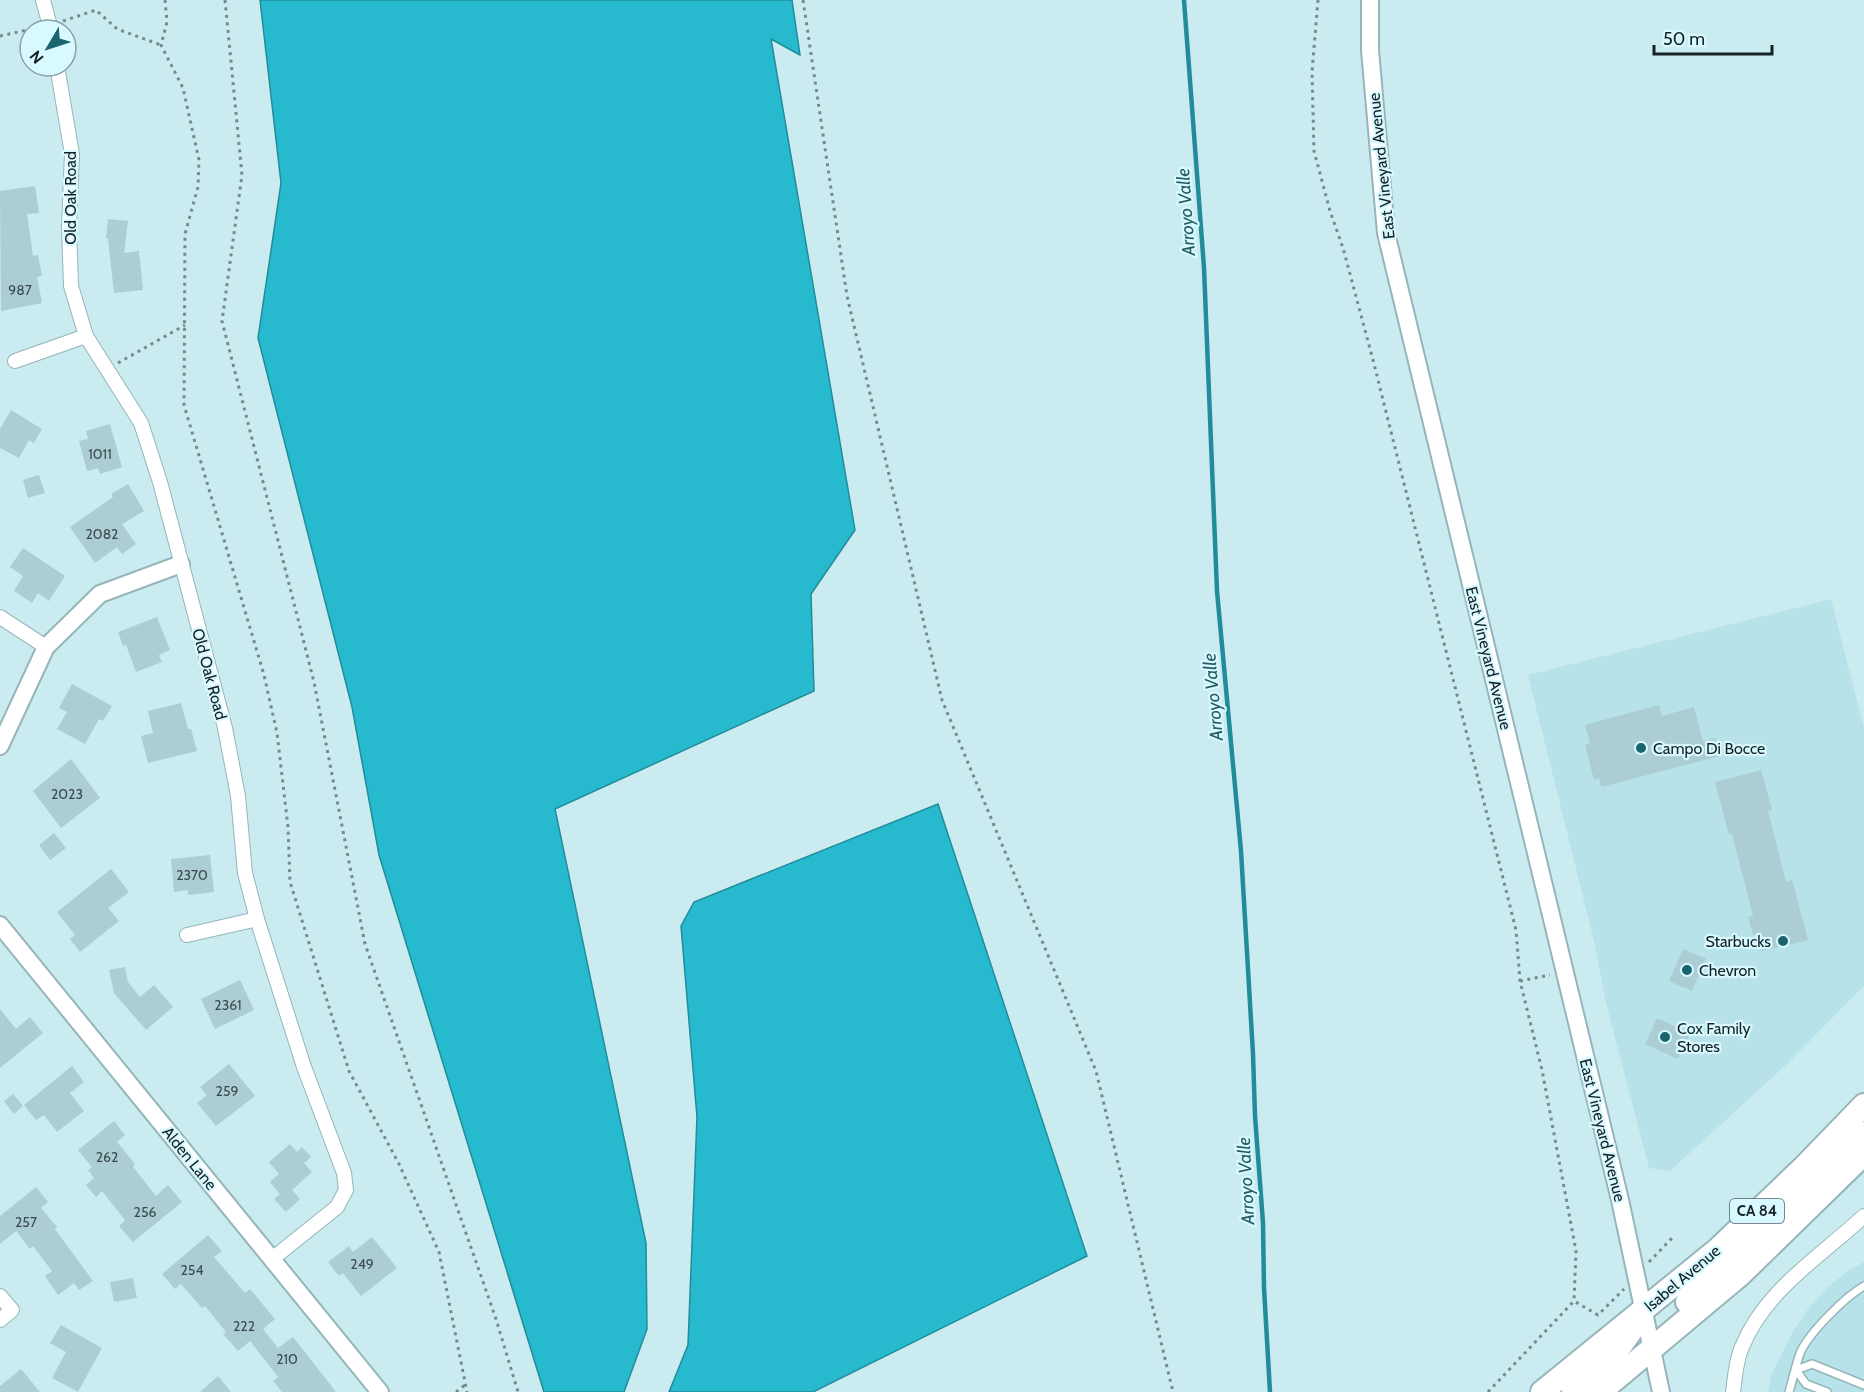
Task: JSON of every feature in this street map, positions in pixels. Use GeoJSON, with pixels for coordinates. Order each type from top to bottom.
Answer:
{"type":"FeatureCollection","features":[{"type":"Feature","properties":{"kind":"highway","name":"Isabel Avenue"},"geometry":{"type":"LineString","coordinates":[[1542,1392],[1718,1249],[1804,1167],[1864,1105]]}},
{"type":"Feature","properties":{"kind":"highway"},"geometry":{"type":"LineString","coordinates":[[1652,1348],[1677,1310],[1740,1254],[1864,1133]]}},
{"type":"Feature","properties":{"kind":"highway","name":"CA 84"},"geometry":{"type":"LineString","coordinates":[[1599,1392],[1741,1274],[1864,1154]]}},
{"type":"Feature","properties":{"kind":"highway"},"geometry":{"type":"LineString","coordinates":[[1573,1392],[1614,1355],[1630,1335],[1643,1310]]}},
{"type":"Feature","properties":{"kind":"street"},"geometry":{"type":"LineString","coordinates":[[43,0],[48,18]]}},
{"type":"Feature","properties":{"kind":"street","name":"East Vineyard Avenue"},"geometry":{"type":"LineString","coordinates":[[1370,0],[1370,50],[1386,233],[1620,1200],[1661,1392]]}},
{"type":"Feature","properties":{"kind":"street","name":"Old Oak Road"},"geometry":{"type":"LineString","coordinates":[[59,78],[72,154],[69,226],[71,286],[86,336],[141,423],[160,482],[225,728],[238,796],[245,873],[257,919],[304,1067],[344,1173],[346,1190],[337,1207],[272,1259]]}},
{"type":"Feature","properties":{"kind":"street"},"geometry":{"type":"LineString","coordinates":[[15,361],[86,336]]}},
{"type":"Feature","properties":{"kind":"street"},"geometry":{"type":"LineString","coordinates":[[0,746],[46,646],[100,594],[181,564]]}},
{"type":"Feature","properties":{"kind":"street"},"geometry":{"type":"LineString","coordinates":[[0,617],[46,646]]}},
{"type":"Feature","properties":{"kind":"street"},"geometry":{"type":"LineString","coordinates":[[187,935],[257,919]]}},
{"type":"Feature","properties":{"kind":"street","name":"Alden Lane"},"geometry":{"type":"LineString","coordinates":[[0,926],[380,1392]]}},
{"type":"Feature","properties":{"kind":"street"},"geometry":{"type":"LineString","coordinates":[[1733,1392],[1741,1348],[1776,1293],[1864,1216]]}},
{"type":"Feature","properties":{"kind":"street"},"geometry":{"type":"LineString","coordinates":[[0,1296],[12,1310],[0,1320]]}},
{"type":"Feature","properties":{"kind":"lane"},"geometry":{"type":"LineString","coordinates":[[1789,1392],[1801,1351],[1834,1311],[1855,1291],[1864,1286]]}},
{"type":"Feature","properties":{"kind":"lane"},"geometry":{"type":"LineString","coordinates":[[1796,1370],[1812,1364],[1864,1385]]}},
{"type":"Feature","properties":{"kind":"lane"},"geometry":{"type":"LineString","coordinates":[[1796,1370],[1806,1384],[1827,1392]]}},
{"type":"Feature","properties":{"kind":"path"},"geometry":{"type":"LineString","coordinates":[[165,0],[167,22],[161,45],[183,88],[199,160],[198,187],[185,234],[184,405],[264,675],[277,732],[288,827],[290,882],[350,1071],[399,1164],[439,1252],[467,1392]]}},
{"type":"Feature","properties":{"kind":"path"},"geometry":{"type":"LineString","coordinates":[[225,0],[242,175],[222,321],[314,682],[364,944],[492,1308],[518,1392]]}},
{"type":"Feature","properties":{"kind":"path"},"geometry":{"type":"LineString","coordinates":[[803,0],[847,296],[942,700],[1096,1071],[1173,1392]]}},
{"type":"Feature","properties":{"kind":"path"},"geometry":{"type":"LineString","coordinates":[[1318,0],[1312,72],[1314,152],[1370,349],[1516,930],[1520,981],[1542,1070],[1576,1251],[1574,1301],[1488,1392]]}},
{"type":"Feature","properties":{"kind":"path"},"geometry":{"type":"LineString","coordinates":[[76,18],[96,10],[117,29],[161,45]]}},
{"type":"Feature","properties":{"kind":"path"},"geometry":{"type":"LineString","coordinates":[[0,36],[18,33]]}},
{"type":"Feature","properties":{"kind":"path"},"geometry":{"type":"LineString","coordinates":[[106,370],[185,325]]}},
{"type":"Feature","properties":{"kind":"path"},"geometry":{"type":"LineString","coordinates":[[1520,981],[1565,972]]}},
{"type":"Feature","properties":{"kind":"path"},"geometry":{"type":"LineString","coordinates":[[1574,1301],[1598,1316],[1611,1303]]}},
{"type":"Feature","properties":{"kind":"path"},"geometry":{"type":"LineString","coordinates":[[456,1392],[465,1385]]}},
{"type":"Feature","properties":{"kind":"shaded area"},"geometry":{"type":"Polygon","coordinates":[[[1831,599],[1864,728],[1864,986],[1785,1066],[1670,1171],[1649,1168],[1605,999],[1595,945],[1528,675],[1831,599]]]}},
{"type":"Feature","properties":{"kind":"shaded area"},"geometry":{"type":"Polygon","coordinates":[[[1864,1262],[1864,1392],[1768,1392],[1772,1373],[1794,1330],[1808,1309],[1846,1272],[1864,1262]]]}},
{"type":"Feature","properties":{"kind":"water"},"geometry":{"type":"Polygon","coordinates":[[[260,0],[792,0],[800,55],[771,39],[855,530],[811,594],[814,691],[555,809],[646,1243],[647,1329],[624,1392],[544,1392],[379,855],[352,707],[258,338],[281,183],[260,0]]]}},
{"type":"Feature","properties":{"kind":"water"},"geometry":{"type":"Polygon","coordinates":[[[938,804],[1087,1256],[813,1392],[669,1392],[688,1345],[697,1117],[681,926],[694,902],[938,804]]]}},
{"type":"Feature","properties":{"kind":"building"},"geometry":{"type":"Polygon","coordinates":[[[35,186],[39,213],[27,214],[33,256],[38,255],[42,276],[37,277],[42,303],[1,311],[0,191],[35,186]]]}},
{"type":"Feature","properties":{"kind":"building"},"geometry":{"type":"Polygon","coordinates":[[[108,219],[128,221],[124,253],[139,251],[143,290],[114,293],[108,239],[106,238],[108,219]]]}},
{"type":"Feature","properties":{"kind":"building"},"geometry":{"type":"Polygon","coordinates":[[[11,410],[42,429],[34,443],[29,440],[19,458],[0,448],[0,429],[11,410]]]}},
{"type":"Feature","properties":{"kind":"building"},"geometry":{"type":"Polygon","coordinates":[[[110,424],[122,467],[100,474],[98,468],[87,471],[79,441],[88,439],[86,431],[110,424]]]}},
{"type":"Feature","properties":{"kind":"building"},"geometry":{"type":"Polygon","coordinates":[[[39,475],[45,493],[28,498],[23,480],[39,475]]]}},
{"type":"Feature","properties":{"kind":"building"},"geometry":{"type":"Polygon","coordinates":[[[128,484],[144,511],[122,524],[136,544],[122,554],[117,547],[95,563],[70,527],[113,497],[111,494],[128,484]]]}},
{"type":"Feature","properties":{"kind":"building"},"geometry":{"type":"Polygon","coordinates":[[[23,548],[65,576],[49,601],[38,593],[32,603],[14,591],[23,576],[10,567],[23,548]]]}},
{"type":"Feature","properties":{"kind":"building"},"geometry":{"type":"Polygon","coordinates":[[[157,617],[170,650],[159,655],[162,662],[136,672],[126,645],[123,646],[118,632],[157,617]]]}},
{"type":"Feature","properties":{"kind":"building"},"geometry":{"type":"Polygon","coordinates":[[[72,684],[112,706],[103,721],[99,719],[85,744],[57,729],[67,712],[59,708],[72,684]]]}},
{"type":"Feature","properties":{"kind":"building"},"geometry":{"type":"Polygon","coordinates":[[[181,703],[197,751],[148,763],[141,736],[153,733],[148,711],[181,703]]]}},
{"type":"Feature","properties":{"kind":"building"},"geometry":{"type":"Polygon","coordinates":[[[1659,705],[1662,716],[1694,707],[1703,741],[1715,738],[1720,756],[1601,787],[1599,778],[1594,780],[1585,745],[1590,743],[1585,725],[1659,705]]]}},
{"type":"Feature","properties":{"kind":"building"},"geometry":{"type":"Polygon","coordinates":[[[71,759],[100,798],[61,828],[33,791],[71,759]]]}},
{"type":"Feature","properties":{"kind":"building"},"geometry":{"type":"Polygon","coordinates":[[[1761,770],[1772,810],[1768,811],[1786,882],[1792,880],[1808,940],[1762,951],[1758,934],[1753,935],[1748,917],[1753,916],[1732,834],[1729,835],[1715,782],[1761,770]]]}},
{"type":"Feature","properties":{"kind":"building"},"geometry":{"type":"Polygon","coordinates":[[[54,833],[66,848],[50,860],[39,845],[54,833]]]}},
{"type":"Feature","properties":{"kind":"building"},"geometry":{"type":"Polygon","coordinates":[[[210,855],[214,892],[188,895],[188,890],[174,892],[171,859],[210,855]]]}},
{"type":"Feature","properties":{"kind":"building"},"geometry":{"type":"Polygon","coordinates":[[[111,869],[129,892],[108,908],[119,921],[80,952],[70,939],[75,935],[57,912],[111,869]]]}},
{"type":"Feature","properties":{"kind":"building"},"geometry":{"type":"Polygon","coordinates":[[[1683,949],[1706,959],[1692,991],[1669,981],[1683,949]]]}},
{"type":"Feature","properties":{"kind":"building"},"geometry":{"type":"Polygon","coordinates":[[[125,967],[128,982],[140,997],[154,985],[173,1007],[146,1030],[114,993],[109,970],[125,967]]]}},
{"type":"Feature","properties":{"kind":"building"},"geometry":{"type":"Polygon","coordinates":[[[240,980],[254,1010],[215,1029],[201,999],[240,980]]]}},
{"type":"Feature","properties":{"kind":"building"},"geometry":{"type":"Polygon","coordinates":[[[0,1009],[16,1029],[30,1017],[43,1033],[0,1068],[0,1009]]]}},
{"type":"Feature","properties":{"kind":"building"},"geometry":{"type":"Polygon","coordinates":[[[1657,1018],[1690,1033],[1678,1059],[1645,1044],[1657,1018]]]}},
{"type":"Feature","properties":{"kind":"building"},"geometry":{"type":"Polygon","coordinates":[[[229,1064],[255,1096],[216,1126],[197,1103],[207,1095],[200,1087],[229,1064]]]}},
{"type":"Feature","properties":{"kind":"building"},"geometry":{"type":"Polygon","coordinates":[[[72,1066],[84,1082],[70,1093],[84,1111],[57,1132],[44,1115],[36,1120],[24,1105],[72,1066]]]}},
{"type":"Feature","properties":{"kind":"building"},"geometry":{"type":"Polygon","coordinates":[[[13,1094],[23,1106],[14,1114],[4,1101],[13,1094]]]}},
{"type":"Feature","properties":{"kind":"building"},"geometry":{"type":"Polygon","coordinates":[[[114,1121],[125,1135],[117,1142],[156,1196],[168,1185],[182,1202],[133,1242],[119,1226],[125,1220],[102,1191],[96,1197],[86,1185],[94,1178],[88,1170],[92,1167],[78,1150],[114,1121]]]}},
{"type":"Feature","properties":{"kind":"building"},"geometry":{"type":"Polygon","coordinates":[[[290,1144],[297,1152],[302,1147],[311,1157],[304,1163],[312,1172],[292,1190],[300,1199],[286,1212],[274,1199],[280,1194],[270,1182],[279,1174],[269,1162],[290,1144]]]}},
{"type":"Feature","properties":{"kind":"building"},"geometry":{"type":"Polygon","coordinates":[[[36,1187],[48,1202],[41,1208],[57,1227],[55,1229],[93,1281],[79,1290],[74,1283],[58,1295],[45,1276],[52,1271],[33,1246],[30,1249],[16,1231],[0,1244],[0,1216],[36,1187]]]}},
{"type":"Feature","properties":{"kind":"building"},"geometry":{"type":"Polygon","coordinates":[[[208,1235],[222,1251],[214,1257],[245,1293],[250,1289],[275,1319],[263,1329],[278,1348],[293,1337],[336,1392],[282,1392],[273,1381],[278,1377],[250,1341],[238,1351],[223,1334],[226,1332],[205,1306],[202,1308],[181,1284],[175,1289],[162,1274],[208,1235]]]}},
{"type":"Feature","properties":{"kind":"building"},"geometry":{"type":"Polygon","coordinates":[[[372,1237],[397,1268],[361,1296],[343,1273],[339,1276],[328,1262],[349,1246],[353,1252],[372,1237]]]}},
{"type":"Feature","properties":{"kind":"building"},"geometry":{"type":"Polygon","coordinates":[[[133,1278],[137,1298],[114,1302],[110,1282],[133,1278]]]}},
{"type":"Feature","properties":{"kind":"building"},"geometry":{"type":"Polygon","coordinates":[[[61,1325],[102,1348],[78,1392],[52,1378],[66,1352],[50,1343],[61,1325]]]}},
{"type":"Feature","properties":{"kind":"building"},"geometry":{"type":"Polygon","coordinates":[[[21,1369],[40,1392],[0,1392],[0,1386],[21,1369]]]}},
{"type":"Feature","properties":{"kind":"building"},"geometry":{"type":"Polygon","coordinates":[[[218,1376],[231,1392],[200,1392],[218,1376]]]}},
{"type":"Feature","properties":{"kind":"waterway","name":"Arroyo Valle"},"geometry":{"type":"LineString","coordinates":[[1184,0],[1204,268],[1217,591],[1241,851],[1263,1223],[1270,1392]]}},
{"type":"Feature","properties":{"kind":"place","name":"Campo Di Bocce"},"geometry":{"type":"Point","coordinates":[1641,748]}},
{"type":"Feature","properties":{"kind":"place","name":"Starbucks"},"geometry":{"type":"Point","coordinates":[1783,941]}},
{"type":"Feature","properties":{"kind":"place","name":"Chevron"},"geometry":{"type":"Point","coordinates":[1687,970]}},
{"type":"Feature","properties":{"kind":"place","name":"Cox Family Stores"},"geometry":{"type":"Point","coordinates":[1665,1037]}}]}
